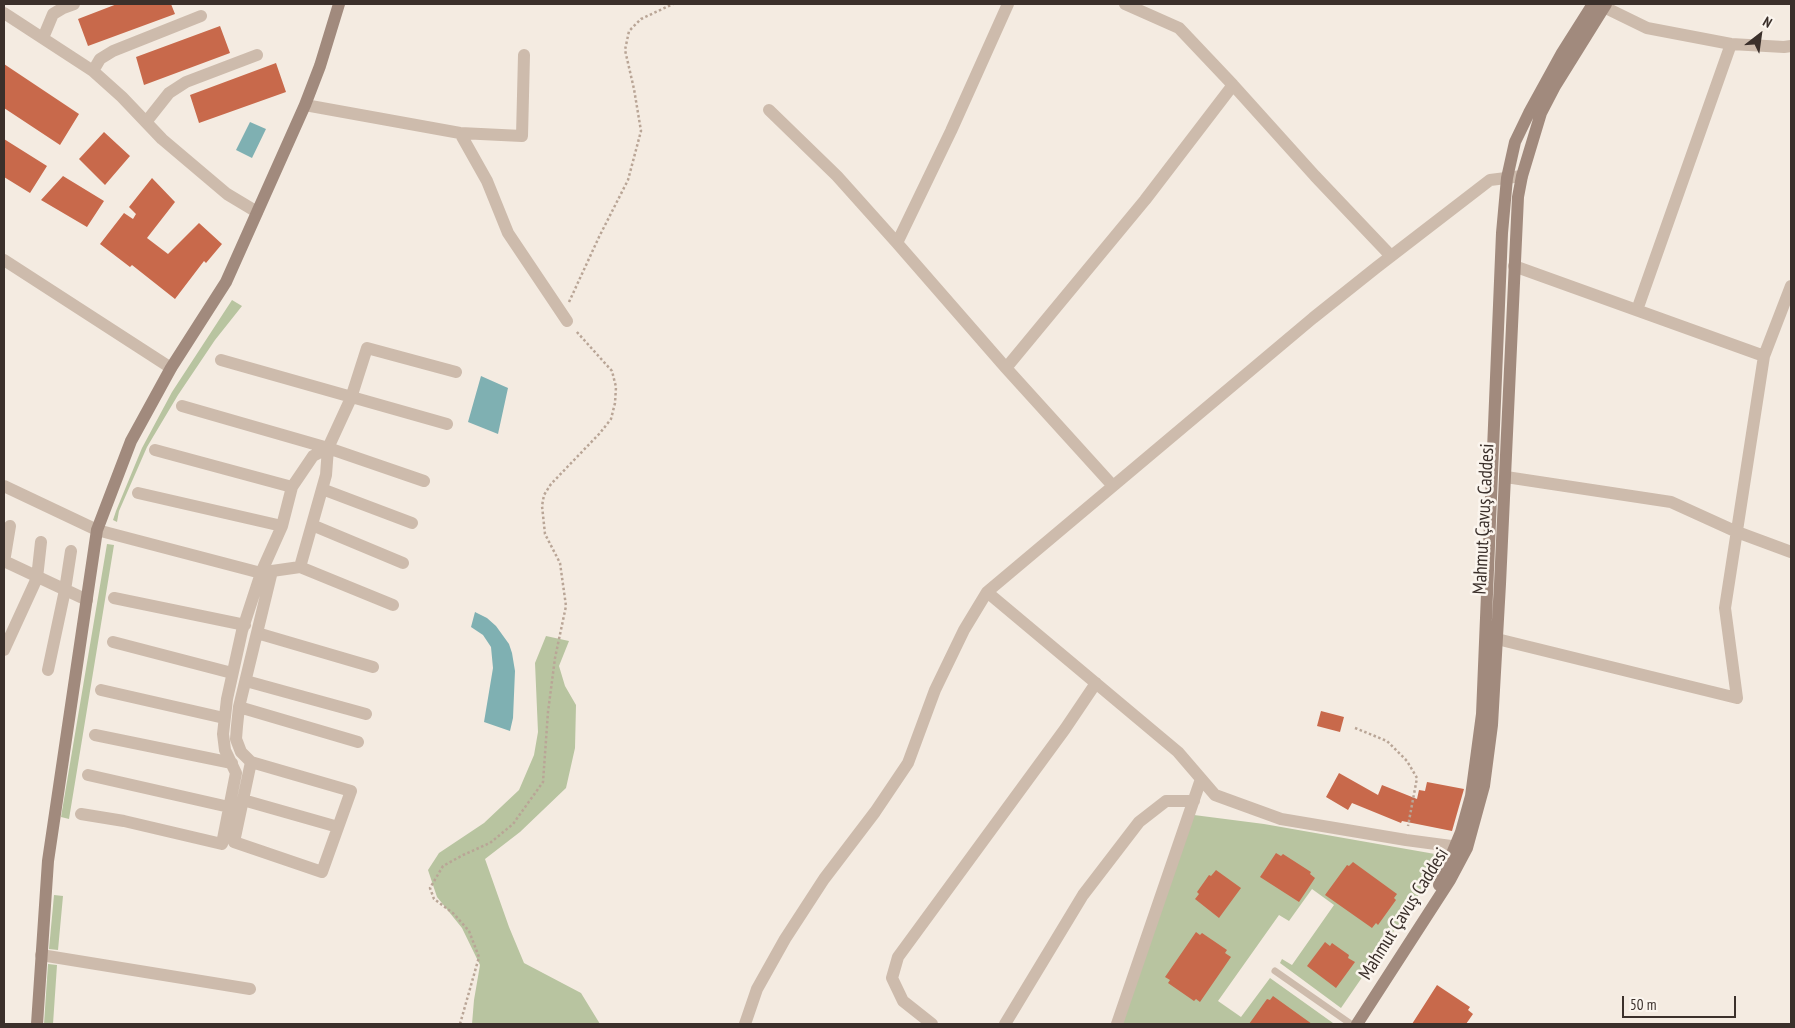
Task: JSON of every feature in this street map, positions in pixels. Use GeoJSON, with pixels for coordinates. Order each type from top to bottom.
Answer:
{"type":"FeatureCollection","features":[{"type":"Feature","properties":{"kind":"main road"},"geometry":{"type":"LineString","coordinates":[[37,1024],[48,861],[97,530],[131,440],[171,368],[226,282],[305,105],[320,66],[339,4]]}},
{"type":"Feature","properties":{"kind":"main road"},"geometry":{"type":"LineString","coordinates":[[1352,1024],[1461,847],[1471,796],[1482,714],[1502,233],[1507,178],[1514,142],[1562,54],[1601,5]]}},
{"type":"Feature","properties":{"kind":"main road","name":"Mahmut Çavuş Caddesi"},"geometry":{"type":"LineString","coordinates":[[1352,1024],[1440,898],[1484,786],[1492,725],[1497,639],[1518,197],[1522,176],[1541,112],[1601,5]]}},
{"type":"Feature","properties":{"kind":"street"},"geometry":{"type":"LineString","coordinates":[[43,38],[53,14],[74,4]]}},
{"type":"Feature","properties":{"kind":"street"},"geometry":{"type":"LineString","coordinates":[[897,243],[951,131],[1008,4]]}},
{"type":"Feature","properties":{"kind":"street"},"geometry":{"type":"LineString","coordinates":[[1125,4],[1179,28],[1391,256]]}},
{"type":"Feature","properties":{"kind":"street"},"geometry":{"type":"LineString","coordinates":[[1601,5],[1646,28],[1731,44],[1789,48]]}},
{"type":"Feature","properties":{"kind":"street"},"geometry":{"type":"LineString","coordinates":[[4,13],[93,71],[162,139],[227,194],[257,212]]}},
{"type":"Feature","properties":{"kind":"street"},"geometry":{"type":"LineString","coordinates":[[93,71],[100,59],[113,51],[201,16]]}},
{"type":"Feature","properties":{"kind":"street"},"geometry":{"type":"LineString","coordinates":[[1638,310],[1731,44]]}},
{"type":"Feature","properties":{"kind":"street"},"geometry":{"type":"LineString","coordinates":[[146,122],[169,93],[186,82],[257,55]]}},
{"type":"Feature","properties":{"kind":"street"},"geometry":{"type":"LineString","coordinates":[[305,105],[460,133],[522,136],[524,56]]}},
{"type":"Feature","properties":{"kind":"street"},"geometry":{"type":"LineString","coordinates":[[1006,368],[1145,200],[1233,85]]}},
{"type":"Feature","properties":{"kind":"street"},"geometry":{"type":"LineString","coordinates":[[769,110],[837,176],[1113,486]]}},
{"type":"Feature","properties":{"kind":"street"},"geometry":{"type":"LineString","coordinates":[[460,133],[487,181],[508,233],[567,322]]}},
{"type":"Feature","properties":{"kind":"street"},"geometry":{"type":"LineString","coordinates":[[745,1024],[756,989],[785,938],[908,763],[935,690],[964,630],[987,592],[1313,318],[1391,256],[1490,180],[1522,176]]}},
{"type":"Feature","properties":{"kind":"street"},"geometry":{"type":"LineString","coordinates":[[4,260],[171,368]]}},
{"type":"Feature","properties":{"kind":"street"},"geometry":{"type":"LineString","coordinates":[[1514,266],[1764,356]]}},
{"type":"Feature","properties":{"kind":"street"},"geometry":{"type":"LineString","coordinates":[[1497,639],[1737,698],[1725,608],[1764,356],[1791,286]]}},
{"type":"Feature","properties":{"kind":"street"},"geometry":{"type":"LineString","coordinates":[[300,567],[326,475],[328,448],[351,398],[367,348],[456,372]]}},
{"type":"Feature","properties":{"kind":"street"},"geometry":{"type":"LineString","coordinates":[[221,360],[447,424]]}},
{"type":"Feature","properties":{"kind":"street"},"geometry":{"type":"LineString","coordinates":[[182,406],[328,448],[424,481]]}},
{"type":"Feature","properties":{"kind":"street"},"geometry":{"type":"LineString","coordinates":[[81,814],[124,821],[222,844],[236,773],[225,750],[222,734],[232,673],[260,573],[282,526],[292,487],[313,456],[328,448]]}},
{"type":"Feature","properties":{"kind":"street"},"geometry":{"type":"LineString","coordinates":[[156,450],[292,487]]}},
{"type":"Feature","properties":{"kind":"street"},"geometry":{"type":"LineString","coordinates":[[1506,477],[1672,502],[1737,532],[1791,552]]}},
{"type":"Feature","properties":{"kind":"street"},"geometry":{"type":"LineString","coordinates":[[4,486],[97,530],[260,573]]}},
{"type":"Feature","properties":{"kind":"street"},"geometry":{"type":"LineString","coordinates":[[322,489],[412,523]]}},
{"type":"Feature","properties":{"kind":"street"},"geometry":{"type":"LineString","coordinates":[[138,492],[282,526]]}},
{"type":"Feature","properties":{"kind":"street"},"geometry":{"type":"LineString","coordinates":[[312,525],[403,563]]}},
{"type":"Feature","properties":{"kind":"street"},"geometry":{"type":"LineString","coordinates":[[10,526],[4,561],[87,600]]}},
{"type":"Feature","properties":{"kind":"street"},"geometry":{"type":"LineString","coordinates":[[4,650],[37,578],[41,542]]}},
{"type":"Feature","properties":{"kind":"street"},"geometry":{"type":"LineString","coordinates":[[48,670],[65,590],[71,551]]}},
{"type":"Feature","properties":{"kind":"street"},"geometry":{"type":"LineString","coordinates":[[251,762],[234,842],[322,872],[351,791],[251,762],[241,752],[236,739],[239,708],[272,571],[300,567],[393,605]]}},
{"type":"Feature","properties":{"kind":"street"},"geometry":{"type":"LineString","coordinates":[[987,592],[1178,752],[1215,795],[1281,819],[1406,840],[1461,847]]}},
{"type":"Feature","properties":{"kind":"street"},"geometry":{"type":"LineString","coordinates":[[114,598],[245,625]]}},
{"type":"Feature","properties":{"kind":"street"},"geometry":{"type":"LineString","coordinates":[[257,633],[373,667]]}},
{"type":"Feature","properties":{"kind":"street"},"geometry":{"type":"LineString","coordinates":[[113,642],[232,673]]}},
{"type":"Feature","properties":{"kind":"street"},"geometry":{"type":"LineString","coordinates":[[246,681],[366,714]]}},
{"type":"Feature","properties":{"kind":"street"},"geometry":{"type":"LineString","coordinates":[[932,1024],[902,1001],[892,978],[898,956],[1096,683]]}},
{"type":"Feature","properties":{"kind":"street"},"geometry":{"type":"LineString","coordinates":[[101,690],[224,718]]}},
{"type":"Feature","properties":{"kind":"street"},"geometry":{"type":"LineString","coordinates":[[239,708],[358,742]]}},
{"type":"Feature","properties":{"kind":"street"},"geometry":{"type":"LineString","coordinates":[[95,735],[232,763]]}},
{"type":"Feature","properties":{"kind":"street"},"geometry":{"type":"LineString","coordinates":[[88,776],[230,807]]}},
{"type":"Feature","properties":{"kind":"street"},"geometry":{"type":"LineString","coordinates":[[1118,1024],[1201,779]]}},
{"type":"Feature","properties":{"kind":"street"},"geometry":{"type":"LineString","coordinates":[[243,800],[338,827]]}},
{"type":"Feature","properties":{"kind":"street"},"geometry":{"type":"LineString","coordinates":[[1005,1024],[1082,894],[1139,822],[1166,801],[1194,801]]}},
{"type":"Feature","properties":{"kind":"street"},"geometry":{"type":"LineString","coordinates":[[1435,844],[1446,851],[1440,883]]}},
{"type":"Feature","properties":{"kind":"street"},"geometry":{"type":"LineString","coordinates":[[41,955],[250,989]]}},
{"type":"Feature","properties":{"kind":"lane"},"geometry":{"type":"LineString","coordinates":[[1275,971],[1352,1024]]}},
{"type":"Feature","properties":{"kind":"path"},"geometry":{"type":"LineString","coordinates":[[460,1024],[479,957],[469,931],[454,914],[434,899],[430,888],[443,866],[462,854],[490,843],[513,824],[543,782],[549,703],[555,658],[566,606],[560,564],[545,534],[542,506],[544,495],[551,484],[611,419],[616,387],[612,371],[567,322],[568,304],[598,237],[628,180],[641,131],[625,50],[629,31],[641,19],[673,4]]}},
{"type":"Feature","properties":{"kind":"path"},"geometry":{"type":"LineString","coordinates":[[1355,728],[1387,741],[1407,761],[1417,778],[1406,840]]}},
{"type":"Feature","properties":{"kind":"green space"},"geometry":{"type":"Polygon","coordinates":[[[232,300],[242,306],[215,340],[178,395],[147,447],[119,511],[117,522],[113,520],[142,448],[172,392],[232,300]]]}},
{"type":"Feature","properties":{"kind":"green space"},"geometry":{"type":"Polygon","coordinates":[[[107,544],[114,545],[69,819],[61,817],[107,544]]]}},
{"type":"Feature","properties":{"kind":"green space"},"geometry":{"type":"Polygon","coordinates":[[[546,636],[569,641],[559,666],[565,686],[576,705],[575,748],[566,788],[520,832],[485,859],[524,963],[581,993],[600,1024],[472,1024],[480,965],[462,928],[437,897],[428,870],[439,853],[484,823],[519,790],[534,755],[538,732],[535,663],[546,636]]]}},
{"type":"Feature","properties":{"kind":"green space"},"geometry":{"type":"Polygon","coordinates":[[[1194,815],[1264,824],[1435,854],[1418,896],[1341,1008],[1280,963],[1282,959],[1292,965],[1334,905],[1312,889],[1289,921],[1279,915],[1218,1001],[1241,1017],[1270,978],[1332,1024],[1122,1024],[1194,815]]]}},
{"type":"Feature","properties":{"kind":"green space"},"geometry":{"type":"Polygon","coordinates":[[[54,895],[63,896],[58,950],[49,949],[54,895]]]}},
{"type":"Feature","properties":{"kind":"green space"},"geometry":{"type":"Polygon","coordinates":[[[48,964],[57,965],[53,1024],[44,1024],[48,964]]]}},
{"type":"Feature","properties":{"kind":"water"},"geometry":{"type":"Polygon","coordinates":[[[250,122],[266,129],[252,158],[236,150],[250,122]]]}},
{"type":"Feature","properties":{"kind":"water"},"geometry":{"type":"Polygon","coordinates":[[[481,376],[508,388],[498,434],[468,422],[481,376]]]}},
{"type":"Feature","properties":{"kind":"water"},"geometry":{"type":"Polygon","coordinates":[[[475,612],[487,618],[496,626],[509,644],[512,653],[515,671],[513,718],[510,731],[484,722],[493,668],[491,647],[483,635],[471,627],[475,612]]]}},
{"type":"Feature","properties":{"kind":"building"},"geometry":{"type":"Polygon","coordinates":[[[117,4],[171,4],[175,14],[88,46],[78,19],[117,4]]]}},
{"type":"Feature","properties":{"kind":"building"},"geometry":{"type":"Polygon","coordinates":[[[220,26],[230,53],[144,85],[136,57],[220,26]]]}},
{"type":"Feature","properties":{"kind":"building"},"geometry":{"type":"Polygon","coordinates":[[[276,63],[286,92],[199,123],[190,95],[276,63]]]}},
{"type":"Feature","properties":{"kind":"building"},"geometry":{"type":"Polygon","coordinates":[[[4,64],[79,114],[60,145],[4,108],[4,64]]]}},
{"type":"Feature","properties":{"kind":"building"},"geometry":{"type":"Polygon","coordinates":[[[104,132],[130,156],[105,185],[79,159],[104,132]]]}},
{"type":"Feature","properties":{"kind":"building"},"geometry":{"type":"Polygon","coordinates":[[[4,139],[47,166],[30,193],[4,177],[4,139]]]}},
{"type":"Feature","properties":{"kind":"building"},"geometry":{"type":"Polygon","coordinates":[[[63,176],[104,201],[87,227],[41,200],[63,176]]]}},
{"type":"Feature","properties":{"kind":"building"},"geometry":{"type":"Polygon","coordinates":[[[152,178],[175,202],[147,238],[168,254],[199,223],[222,244],[206,263],[204,261],[175,299],[132,265],[130,267],[100,244],[124,213],[133,219],[136,214],[129,207],[152,178]]]}},
{"type":"Feature","properties":{"kind":"building"},"geometry":{"type":"Polygon","coordinates":[[[1321,711],[1344,717],[1340,732],[1317,726],[1321,711]]]}},
{"type":"Feature","properties":{"kind":"building"},"geometry":{"type":"Polygon","coordinates":[[[1339,773],[1378,795],[1382,785],[1417,799],[1419,790],[1425,791],[1427,782],[1464,789],[1452,831],[1402,821],[1401,823],[1352,803],[1348,810],[1326,797],[1339,773]]]}},
{"type":"Feature","properties":{"kind":"building"},"geometry":{"type":"Polygon","coordinates":[[[1276,853],[1281,856],[1283,854],[1311,872],[1310,874],[1315,878],[1299,902],[1260,877],[1276,853]]]}},
{"type":"Feature","properties":{"kind":"building"},"geometry":{"type":"Polygon","coordinates":[[[1353,862],[1397,894],[1394,898],[1396,900],[1378,925],[1376,923],[1372,928],[1325,895],[1347,865],[1349,866],[1353,862]]]}},
{"type":"Feature","properties":{"kind":"building"},"geometry":{"type":"Polygon","coordinates":[[[1216,870],[1241,888],[1219,918],[1195,899],[1199,894],[1197,892],[1209,875],[1211,876],[1216,870]]]}},
{"type":"Feature","properties":{"kind":"building"},"geometry":{"type":"Polygon","coordinates":[[[1196,932],[1200,935],[1202,933],[1227,950],[1225,953],[1231,957],[1200,1002],[1196,999],[1194,1001],[1168,983],[1170,980],[1165,977],[1196,932]]]}},
{"type":"Feature","properties":{"kind":"building"},"geometry":{"type":"Polygon","coordinates":[[[1325,942],[1330,946],[1332,943],[1349,955],[1348,958],[1355,962],[1336,988],[1307,966],[1325,942]]]}},
{"type":"Feature","properties":{"kind":"building"},"geometry":{"type":"Polygon","coordinates":[[[1437,985],[1470,1007],[1468,1010],[1473,1014],[1466,1024],[1412,1024],[1437,985]]]}},
{"type":"Feature","properties":{"kind":"building"},"geometry":{"type":"Polygon","coordinates":[[[1273,996],[1312,1024],[1249,1024],[1267,999],[1270,1000],[1273,996]]]}}]}
